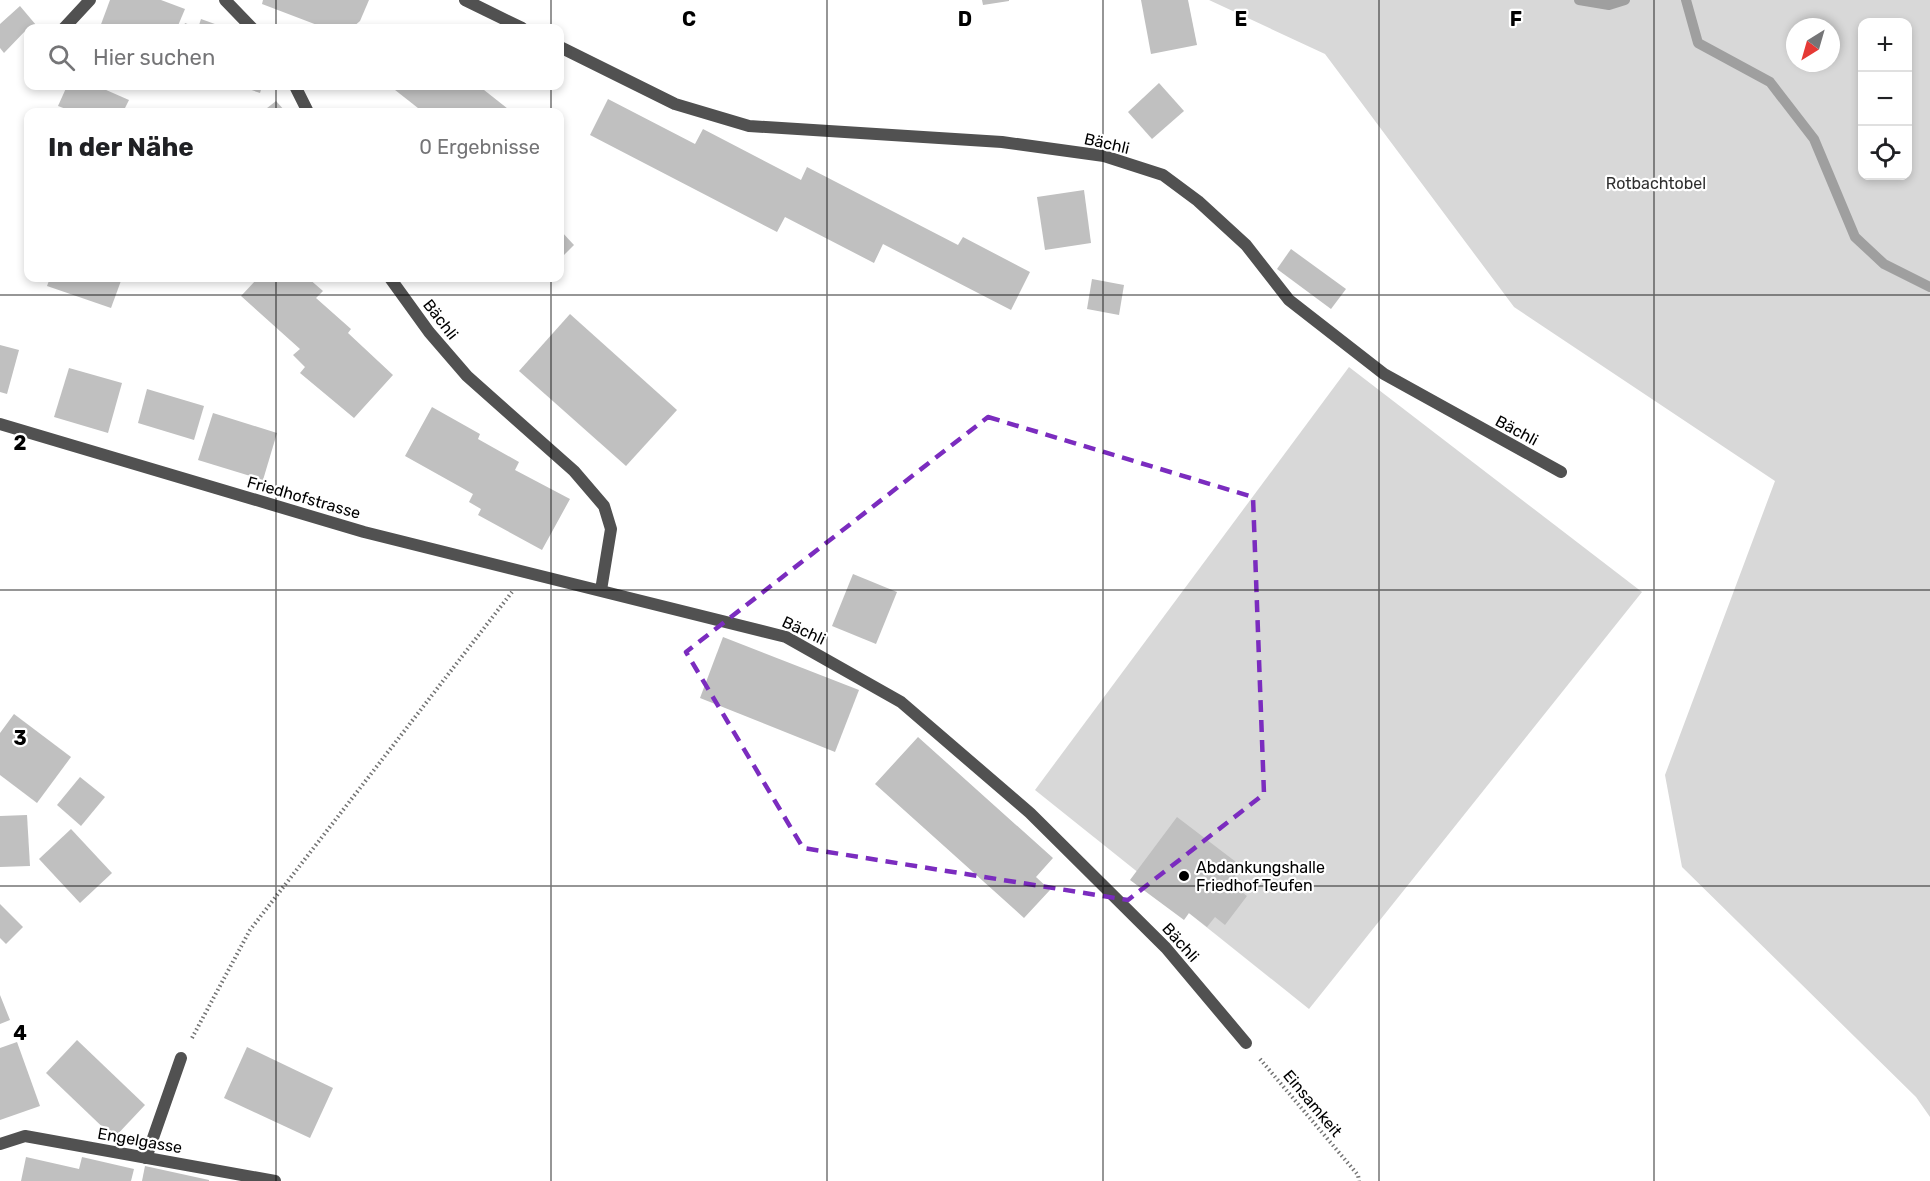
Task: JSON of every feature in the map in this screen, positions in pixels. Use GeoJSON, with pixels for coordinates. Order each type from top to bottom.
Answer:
{"type":"FeatureCollection","features":[{"type":"Feature","properties":{"kind":"street"},"geometry":{"type":"LineString","coordinates":[[68,24],[90,0]]}},
{"type":"Feature","properties":{"kind":"street"},"geometry":{"type":"LineString","coordinates":[[225,0],[248,24]]}},
{"type":"Feature","properties":{"kind":"street"},"geometry":{"type":"LineString","coordinates":[[465,0],[514,24]]}},
{"type":"Feature","properties":{"kind":"street","name":"Bächli"},"geometry":{"type":"LineString","coordinates":[[564,49],[675,104],[749,126],[1002,142],[1104,156],[1162,175],[1198,201],[1246,245],[1289,300],[1384,374],[1441,408],[1561,472]]}},
{"type":"Feature","properties":{"kind":"street"},"geometry":{"type":"LineString","coordinates":[[297,90],[306,108]]}},
{"type":"Feature","properties":{"kind":"street","name":"Bächli"},"geometry":{"type":"LineString","coordinates":[[393,282],[429,332],[467,376],[574,471],[604,506],[611,529],[601,590],[786,637],[901,702],[1030,813],[1166,948],[1246,1042]]}},
{"type":"Feature","properties":{"kind":"street","name":"Friedhofstrasse"},"geometry":{"type":"LineString","coordinates":[[0,424],[364,532],[601,590]]}},
{"type":"Feature","properties":{"kind":"street"},"geometry":{"type":"LineString","coordinates":[[146,1158],[181,1058]]}},
{"type":"Feature","properties":{"kind":"street","name":"Engelgasse"},"geometry":{"type":"LineString","coordinates":[[0,1144],[26,1136],[146,1158],[226,1177],[275,1181]]}},
{"type":"Feature","properties":{"kind":"path"},"geometry":{"type":"LineString","coordinates":[[181,1058],[250,930],[528,572]]}},
{"type":"Feature","properties":{"kind":"path","name":"Einsamkeit"},"geometry":{"type":"LineString","coordinates":[[1246,1042],[1358,1175],[1359,1181]]}},
{"type":"Feature","properties":{"kind":"highlighted area"},"geometry":{"type":"Polygon","coordinates":[[[988,417],[1253,497],[1264,794],[1128,900],[803,848],[686,652],[988,417]]]}},
{"type":"Feature","properties":{"kind":"green space","name":"Rotbachtobel"},"geometry":{"type":"Polygon","coordinates":[[[1209,0],[1930,0],[1930,1117],[1916,1097],[1682,867],[1665,775],[1775,481],[1514,307],[1325,54],[1209,0]]]}},
{"type":"Feature","properties":{"kind":"green space"},"geometry":{"type":"Polygon","coordinates":[[[1349,367],[1642,592],[1309,1009],[1035,790],[1349,367]]]}},
{"type":"Feature","properties":{"kind":"building"},"geometry":{"type":"Polygon","coordinates":[[[110,0],[161,0],[185,9],[179,24],[101,24],[110,0]]]}},
{"type":"Feature","properties":{"kind":"building"},"geometry":{"type":"Polygon","coordinates":[[[263,0],[369,0],[357,24],[314,24],[262,4],[263,0]]]}},
{"type":"Feature","properties":{"kind":"building"},"geometry":{"type":"Polygon","coordinates":[[[982,0],[1009,0],[1009,1],[983,5],[982,0]]]}},
{"type":"Feature","properties":{"kind":"building"},"geometry":{"type":"Polygon","coordinates":[[[1141,0],[1188,0],[1197,45],[1151,54],[1141,0]]]}},
{"type":"Feature","properties":{"kind":"building"},"geometry":{"type":"Polygon","coordinates":[[[20,6],[35,24],[24,24],[24,32],[4,53],[0,48],[0,24],[20,6]]]}},
{"type":"Feature","properties":{"kind":"building"},"geometry":{"type":"Polygon","coordinates":[[[201,19],[215,24],[199,24],[201,19]]]}},
{"type":"Feature","properties":{"kind":"building"},"geometry":{"type":"Polygon","coordinates":[[[1159,83],[1184,111],[1152,139],[1128,112],[1159,83]]]}},
{"type":"Feature","properties":{"kind":"building"},"geometry":{"type":"Polygon","coordinates":[[[65,90],[106,90],[129,100],[125,108],[63,108],[58,106],[65,90]]]}},
{"type":"Feature","properties":{"kind":"building"},"geometry":{"type":"Polygon","coordinates":[[[395,90],[484,90],[507,108],[418,108],[395,90]]]}},
{"type":"Feature","properties":{"kind":"building"},"geometry":{"type":"Polygon","coordinates":[[[608,99],[695,144],[703,129],[801,180],[807,167],[958,245],[963,237],[1030,272],[1011,310],[883,244],[874,263],[785,217],[777,232],[590,135],[608,99]]]}},
{"type":"Feature","properties":{"kind":"building"},"geometry":{"type":"Polygon","coordinates":[[[276,101],[282,108],[267,108],[276,101]]]}},
{"type":"Feature","properties":{"kind":"building"},"geometry":{"type":"Polygon","coordinates":[[[1084,190],[1091,243],[1045,250],[1037,197],[1084,190]]]}},
{"type":"Feature","properties":{"kind":"building"},"geometry":{"type":"Polygon","coordinates":[[[564,234],[574,245],[564,255],[564,234]]]}},
{"type":"Feature","properties":{"kind":"building"},"geometry":{"type":"Polygon","coordinates":[[[1291,249],[1346,289],[1331,309],[1277,269],[1291,249]]]}},
{"type":"Feature","properties":{"kind":"building"},"geometry":{"type":"Polygon","coordinates":[[[1092,279],[1124,285],[1119,315],[1087,309],[1092,279]]]}},
{"type":"Feature","properties":{"kind":"building"},"geometry":{"type":"Polygon","coordinates":[[[48,282],[121,282],[111,308],[47,286],[48,282]]]}},
{"type":"Feature","properties":{"kind":"building"},"geometry":{"type":"Polygon","coordinates":[[[254,282],[313,282],[323,291],[316,298],[351,329],[348,333],[393,375],[354,418],[300,373],[305,367],[293,355],[300,349],[241,296],[254,282]]]}},
{"type":"Feature","properties":{"kind":"building"},"geometry":{"type":"Polygon","coordinates":[[[570,314],[677,410],[626,466],[519,371],[570,314]]]}},
{"type":"Feature","properties":{"kind":"building"},"geometry":{"type":"Polygon","coordinates":[[[0,345],[19,350],[7,394],[0,392],[0,345]]]}},
{"type":"Feature","properties":{"kind":"building"},"geometry":{"type":"Polygon","coordinates":[[[69,368],[122,383],[108,433],[54,417],[69,368]]]}},
{"type":"Feature","properties":{"kind":"building"},"geometry":{"type":"Polygon","coordinates":[[[147,389],[204,406],[194,440],[138,423],[147,389]]]}},
{"type":"Feature","properties":{"kind":"building"},"geometry":{"type":"Polygon","coordinates":[[[432,407],[480,434],[478,439],[519,462],[515,470],[570,499],[542,550],[478,515],[481,509],[469,502],[473,494],[405,456],[432,407]]]}},
{"type":"Feature","properties":{"kind":"building"},"geometry":{"type":"Polygon","coordinates":[[[213,413],[277,433],[263,480],[198,460],[213,413]]]}},
{"type":"Feature","properties":{"kind":"building"},"geometry":{"type":"Polygon","coordinates":[[[853,574],[897,592],[876,644],[832,626],[853,574]]]}},
{"type":"Feature","properties":{"kind":"building"},"geometry":{"type":"Polygon","coordinates":[[[723,637],[859,690],[835,752],[700,698],[723,637]]]}},
{"type":"Feature","properties":{"kind":"building"},"geometry":{"type":"Polygon","coordinates":[[[14,714],[71,757],[37,803],[0,775],[0,733],[14,714]]]}},
{"type":"Feature","properties":{"kind":"building"},"geometry":{"type":"Polygon","coordinates":[[[918,737],[1053,858],[1036,877],[1050,890],[1024,918],[875,784],[918,737]]]}},
{"type":"Feature","properties":{"kind":"building"},"geometry":{"type":"Polygon","coordinates":[[[80,777],[105,797],[81,826],[57,805],[80,777]]]}},
{"type":"Feature","properties":{"kind":"building"},"geometry":{"type":"Polygon","coordinates":[[[27,815],[30,866],[0,867],[0,816],[27,815]]]}},
{"type":"Feature","properties":{"kind":"building","name":"Abdankungshalle Friedhof Teufen"},"geometry":{"type":"Polygon","coordinates":[[[1177,817],[1236,862],[1229,871],[1245,883],[1239,890],[1247,896],[1225,925],[1215,917],[1207,927],[1189,913],[1184,920],[1130,880],[1177,817]]]}},
{"type":"Feature","properties":{"kind":"building"},"geometry":{"type":"Polygon","coordinates":[[[71,829],[112,873],[80,903],[39,859],[71,829]]]}},
{"type":"Feature","properties":{"kind":"building"},"geometry":{"type":"Polygon","coordinates":[[[0,904],[23,927],[6,944],[0,938],[0,904]]]}},
{"type":"Feature","properties":{"kind":"building"},"geometry":{"type":"Polygon","coordinates":[[[0,995],[10,1020],[0,1024],[0,995]]]}},
{"type":"Feature","properties":{"kind":"building"},"geometry":{"type":"Polygon","coordinates":[[[77,1040],[145,1105],[114,1138],[46,1073],[77,1040]]]}},
{"type":"Feature","properties":{"kind":"building"},"geometry":{"type":"Polygon","coordinates":[[[17,1042],[40,1106],[0,1120],[0,1048],[17,1042]]]}},
{"type":"Feature","properties":{"kind":"building"},"geometry":{"type":"Polygon","coordinates":[[[247,1047],[333,1088],[310,1138],[224,1098],[247,1047]]]}},
{"type":"Feature","properties":{"kind":"building"},"geometry":{"type":"Polygon","coordinates":[[[26,1157],[79,1169],[82,1157],[134,1169],[131,1181],[21,1181],[26,1157]]]}},
{"type":"Feature","properties":{"kind":"building"},"geometry":{"type":"Polygon","coordinates":[[[145,1166],[209,1180],[209,1181],[142,1181],[145,1166]]]}},
{"type":"Feature","properties":{"kind":"waterway"},"geometry":{"type":"LineString","coordinates":[[1579,0],[1609,5],[1625,0]]}},
{"type":"Feature","properties":{"kind":"waterway"},"geometry":{"type":"LineString","coordinates":[[1686,0],[1698,43],[1770,82],[1814,139],[1855,237],[1884,264],[1930,287]]}},
{"type":"Feature","properties":{"kind":"place","name":"Abdankungshalle Friedhof Teufen"},"geometry":{"type":"Point","coordinates":[1184,876]}}]}
